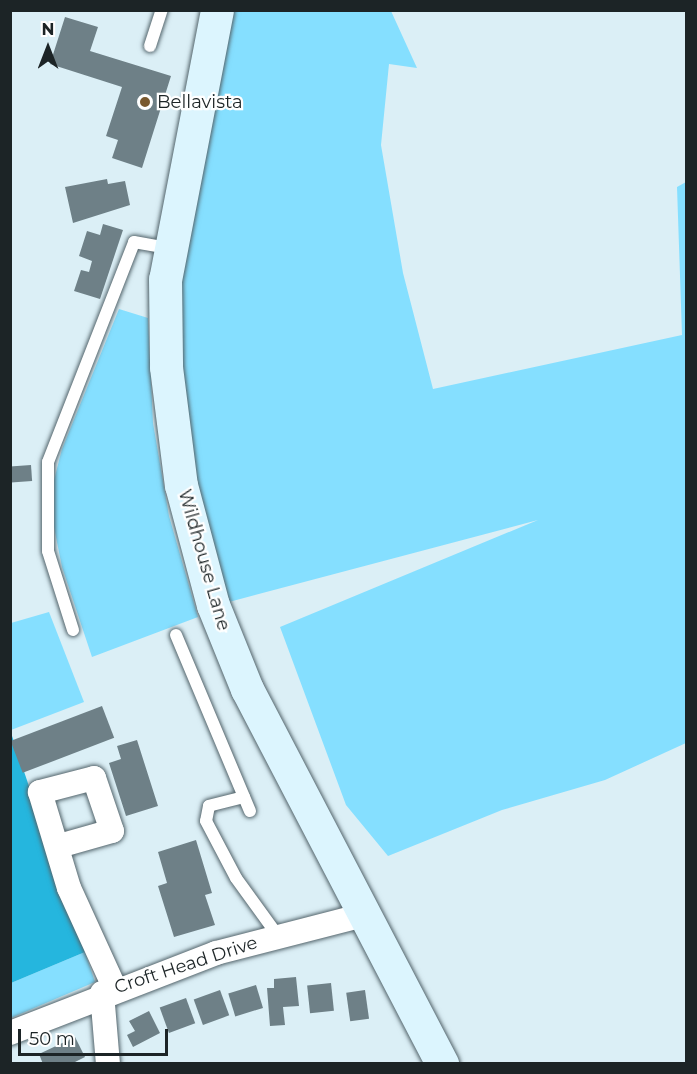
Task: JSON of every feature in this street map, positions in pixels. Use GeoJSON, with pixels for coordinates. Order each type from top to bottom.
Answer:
{"type":"FeatureCollection","features":[{"type":"Feature","properties":{"kind":"main road","name":"Wildhouse Lane"},"geometry":{"type":"LineString","coordinates":[[217,10],[168,248],[166,367],[181,485],[213,605],[294,784],[368,914],[442,1064]]}},
{"type":"Feature","properties":{"kind":"street"},"geometry":{"type":"LineString","coordinates":[[59,846],[69,888],[108,991],[108,1064]]}},
{"type":"Feature","properties":{"kind":"street","name":"Croft Head Drive"},"geometry":{"type":"LineString","coordinates":[[10,1033],[108,991],[278,936],[368,914]]}},
{"type":"Feature","properties":{"kind":"lane"},"geometry":{"type":"LineString","coordinates":[[150,46],[162,10]]}},
{"type":"Feature","properties":{"kind":"lane"},"geometry":{"type":"LineString","coordinates":[[73,630],[48,551],[48,462],[134,242],[168,248]]}},
{"type":"Feature","properties":{"kind":"lane"},"geometry":{"type":"LineString","coordinates":[[176,635],[250,811]]}},
{"type":"Feature","properties":{"kind":"lane"},"geometry":{"type":"LineString","coordinates":[[244,797],[209,806],[206,821],[236,878],[278,936]]}},
{"type":"Feature","properties":{"kind":"shaded area"},"geometry":{"type":"Polygon","coordinates":[[[233,11],[391,11],[417,68],[389,64],[381,145],[403,273],[433,389],[682,335],[677,187],[686,182],[686,743],[605,780],[502,810],[388,856],[346,805],[280,627],[538,520],[229,602],[195,486],[183,399],[179,307],[188,218],[233,11]]]}},
{"type":"Feature","properties":{"kind":"shaded area"},"geometry":{"type":"Polygon","coordinates":[[[119,309],[148,318],[153,423],[169,516],[198,617],[92,657],[62,567],[52,517],[53,484],[62,449],[119,309]]]}},
{"type":"Feature","properties":{"kind":"shaded area"},"geometry":{"type":"Polygon","coordinates":[[[49,612],[84,702],[11,730],[11,623],[49,612]]]}},
{"type":"Feature","properties":{"kind":"shaded area"},"geometry":{"type":"Polygon","coordinates":[[[10,730],[85,952],[11,983],[10,983],[10,730]]]}},
{"type":"Feature","properties":{"kind":"shaded area"},"geometry":{"type":"Polygon","coordinates":[[[85,952],[95,982],[11,1018],[11,983],[85,952]]]}},
{"type":"Feature","properties":{"kind":"building"},"geometry":{"type":"Polygon","coordinates":[[[65,17],[98,27],[90,51],[171,76],[142,168],[112,158],[118,140],[106,136],[122,87],[50,64],[65,17]]]}},
{"type":"Feature","properties":{"kind":"building"},"geometry":{"type":"Polygon","coordinates":[[[107,179],[108,184],[125,181],[130,205],[73,223],[65,187],[107,179]]]}},
{"type":"Feature","properties":{"kind":"building"},"geometry":{"type":"Polygon","coordinates":[[[103,224],[123,230],[100,299],[74,291],[81,270],[89,272],[92,261],[79,256],[87,231],[100,235],[103,224]]]}},
{"type":"Feature","properties":{"kind":"building"},"geometry":{"type":"Polygon","coordinates":[[[31,465],[32,481],[11,482],[10,466],[31,465]]]}},
{"type":"Feature","properties":{"kind":"building"},"geometry":{"type":"Polygon","coordinates":[[[102,706],[114,738],[23,773],[11,741],[102,706]]]}},
{"type":"Feature","properties":{"kind":"building"},"geometry":{"type":"Polygon","coordinates":[[[137,740],[158,806],[126,816],[109,763],[121,759],[117,746],[137,740]]]}},
{"type":"Feature","properties":{"kind":"building"},"geometry":{"type":"Polygon","coordinates":[[[196,840],[212,893],[205,895],[215,925],[174,937],[158,886],[167,883],[158,852],[196,840]]]}},
{"type":"Feature","properties":{"kind":"building"},"geometry":{"type":"Polygon","coordinates":[[[296,977],[299,1006],[283,1007],[285,1025],[270,1026],[267,988],[274,988],[274,979],[296,977]]]}},
{"type":"Feature","properties":{"kind":"building"},"geometry":{"type":"Polygon","coordinates":[[[331,983],[334,1011],[310,1013],[307,986],[331,983]]]}},
{"type":"Feature","properties":{"kind":"building"},"geometry":{"type":"Polygon","coordinates":[[[256,985],[263,1008],[235,1016],[228,993],[256,985]]]}},
{"type":"Feature","properties":{"kind":"building"},"geometry":{"type":"Polygon","coordinates":[[[220,990],[229,1015],[203,1025],[194,1000],[220,990]]]}},
{"type":"Feature","properties":{"kind":"building"},"geometry":{"type":"Polygon","coordinates":[[[365,990],[369,1019],[350,1021],[346,993],[365,990]]]}},
{"type":"Feature","properties":{"kind":"building"},"geometry":{"type":"Polygon","coordinates":[[[186,998],[195,1023],[169,1033],[160,1008],[186,998]]]}},
{"type":"Feature","properties":{"kind":"building"},"geometry":{"type":"Polygon","coordinates":[[[149,1011],[160,1033],[133,1047],[127,1035],[135,1031],[129,1021],[149,1011]]]}},
{"type":"Feature","properties":{"kind":"building"},"geometry":{"type":"Polygon","coordinates":[[[75,1037],[85,1057],[71,1064],[43,1064],[39,1054],[75,1037]]]}},
{"type":"Feature","properties":{"kind":"place","name":"Bellavista"},"geometry":{"type":"Point","coordinates":[145,102]}}]}
